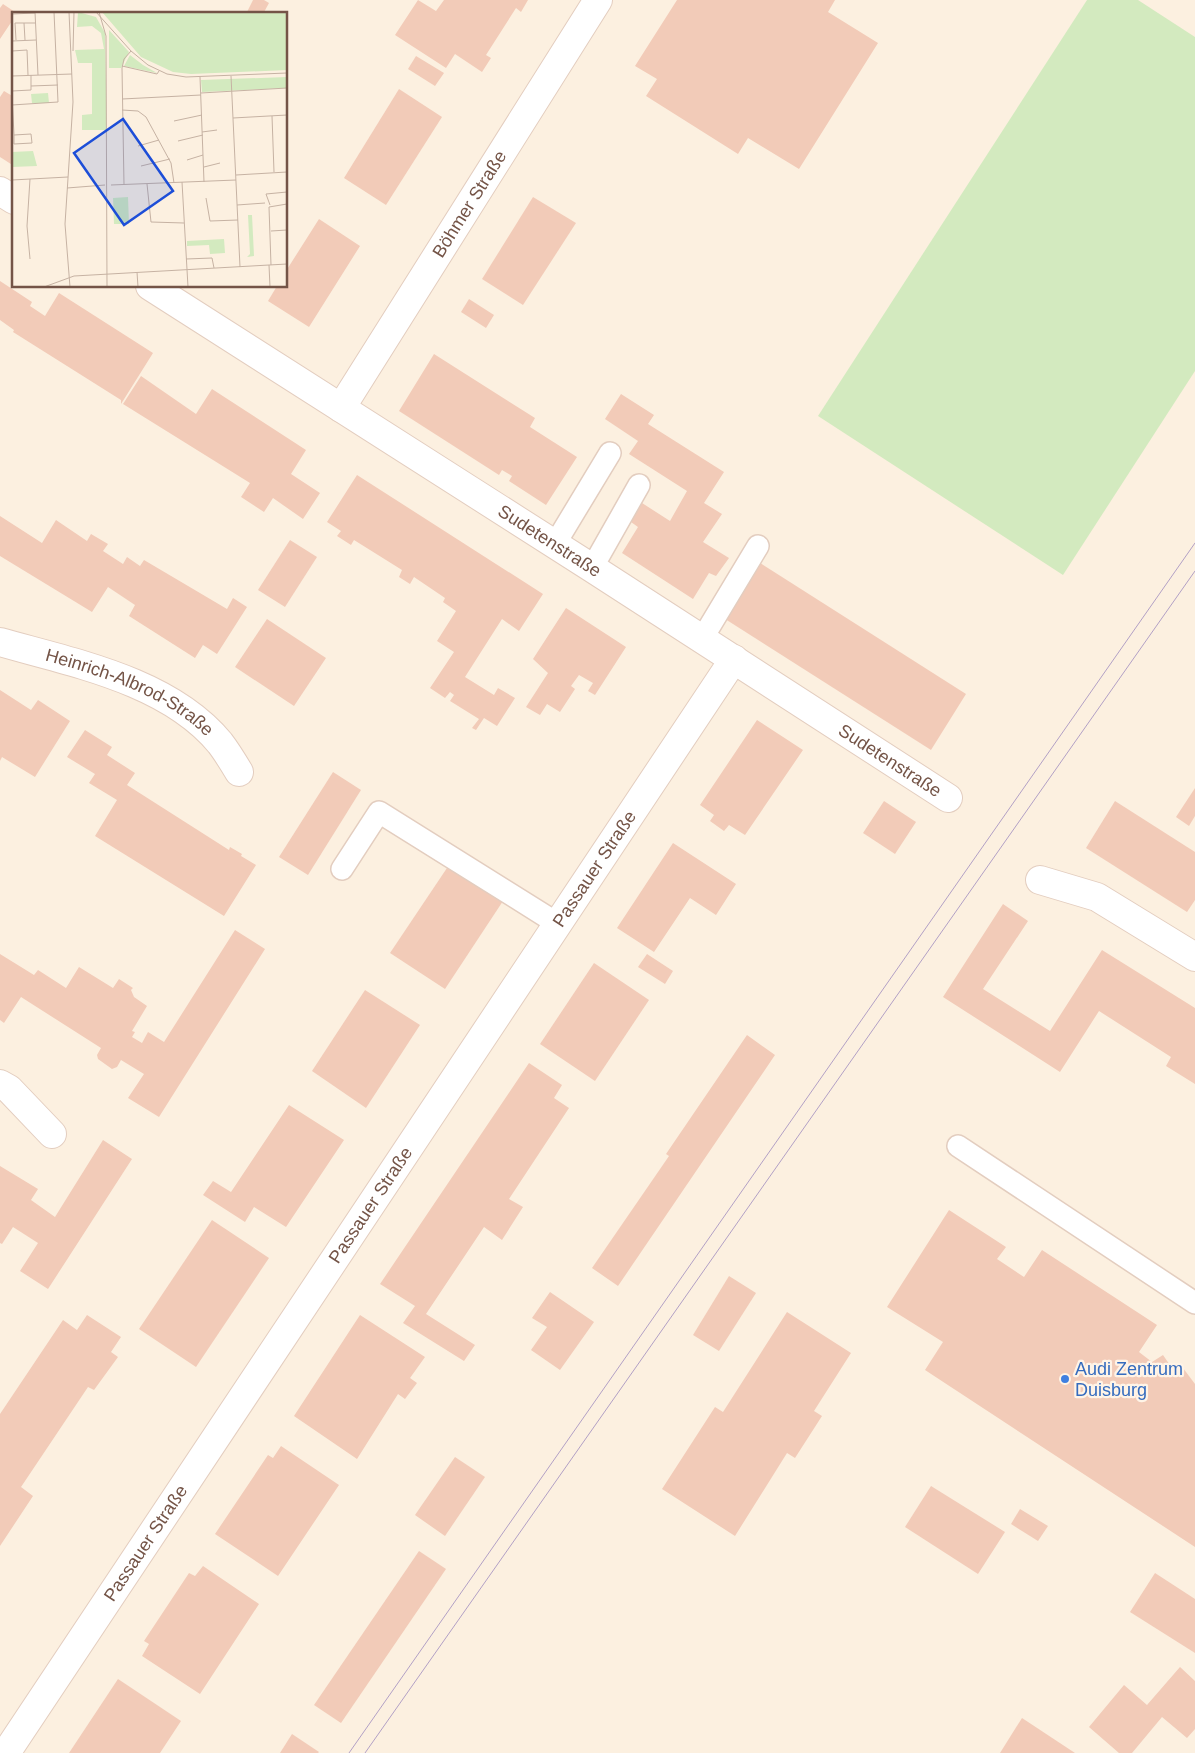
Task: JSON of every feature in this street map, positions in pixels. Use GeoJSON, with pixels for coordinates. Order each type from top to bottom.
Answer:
{"type":"FeatureCollection","features":[{"type":"Feature","properties":{"kind":"street","name":"Böhmer Straße"},"geometry":{"type":"LineString","coordinates":[[341,408],[598,0]]}},
{"type":"Feature","properties":{"kind":"street"},"geometry":{"type":"LineString","coordinates":[[0,191],[12,199]]}},
{"type":"Feature","properties":{"kind":"street","name":"Sudetenstraße"},"geometry":{"type":"LineString","coordinates":[[153,288],[702,638],[948,798]]}},
{"type":"Feature","properties":{"kind":"street","name":"Heinrich-Albrod-Straße"},"geometry":{"type":"LineString","coordinates":[[0,642],[96,669],[143,686],[191,717],[219,742],[239,772]]}},
{"type":"Feature","properties":{"kind":"street","name":"Passauer Straße"},"geometry":{"type":"LineString","coordinates":[[6,1753],[734,659]]}},
{"type":"Feature","properties":{"kind":"street"},"geometry":{"type":"LineString","coordinates":[[1040,880],[1097,896],[1195,957]]}},
{"type":"Feature","properties":{"kind":"street"},"geometry":{"type":"LineString","coordinates":[[0,1084],[9,1089],[52,1134]]}},
{"type":"Feature","properties":{"kind":"lane"},"geometry":{"type":"LineString","coordinates":[[554,544],[610,452]]}},
{"type":"Feature","properties":{"kind":"lane"},"geometry":{"type":"LineString","coordinates":[[592,568],[639,485]]}},
{"type":"Feature","properties":{"kind":"lane"},"geometry":{"type":"LineString","coordinates":[[702,638],[758,546]]}},
{"type":"Feature","properties":{"kind":"lane"},"geometry":{"type":"LineString","coordinates":[[342,869],[379,812],[558,924]]}},
{"type":"Feature","properties":{"kind":"lane"},"geometry":{"type":"LineString","coordinates":[[958,1146],[1195,1303]]}},
{"type":"Feature","properties":{"kind":"green space"},"geometry":{"type":"Polygon","coordinates":[[[1087,0],[1138,0],[1195,37],[1195,371],[1063,575],[818,416],[1087,0]]]}},
{"type":"Feature","properties":{"kind":"building"},"geometry":{"type":"Polygon","coordinates":[[[253,0],[264,0],[269,3],[264,12],[247,12],[253,0]]]}},
{"type":"Feature","properties":{"kind":"building"},"geometry":{"type":"Polygon","coordinates":[[[418,0],[436,11],[444,0],[528,0],[521,12],[516,8],[486,55],[491,58],[482,72],[455,54],[446,68],[395,35],[418,0]]]}},
{"type":"Feature","properties":{"kind":"building"},"geometry":{"type":"Polygon","coordinates":[[[677,0],[835,0],[828,12],[878,43],[799,169],[748,138],[738,154],[646,96],[657,79],[635,66],[677,0]]]}},
{"type":"Feature","properties":{"kind":"building"},"geometry":{"type":"Polygon","coordinates":[[[3,4],[15,12],[12,12],[12,21],[0,39],[0,8],[3,4]]]}},
{"type":"Feature","properties":{"kind":"building"},"geometry":{"type":"Polygon","coordinates":[[[416,56],[444,73],[435,86],[408,69],[416,56]]]}},
{"type":"Feature","properties":{"kind":"building"},"geometry":{"type":"Polygon","coordinates":[[[399,89],[442,117],[386,205],[344,178],[399,89]]]}},
{"type":"Feature","properties":{"kind":"building"},"geometry":{"type":"Polygon","coordinates":[[[4,91],[12,96],[12,165],[0,157],[0,97],[4,91]]]}},
{"type":"Feature","properties":{"kind":"building"},"geometry":{"type":"Polygon","coordinates":[[[533,197],[576,223],[523,305],[482,279],[533,197]]]}},
{"type":"Feature","properties":{"kind":"building"},"geometry":{"type":"Polygon","coordinates":[[[319,219],[360,246],[309,327],[268,301],[276,288],[288,288],[288,268],[319,219]]]}},
{"type":"Feature","properties":{"kind":"building"},"geometry":{"type":"Polygon","coordinates":[[[0,281],[32,302],[30,306],[45,316],[59,293],[153,353],[121,404],[121,400],[13,332],[14,330],[0,320],[0,281]]]}},
{"type":"Feature","properties":{"kind":"building"},"geometry":{"type":"Polygon","coordinates":[[[469,299],[494,315],[486,328],[461,312],[469,299]]]}},
{"type":"Feature","properties":{"kind":"building"},"geometry":{"type":"Polygon","coordinates":[[[434,354],[535,418],[530,427],[577,457],[546,505],[509,481],[512,476],[502,470],[499,475],[399,411],[434,354]]]}},
{"type":"Feature","properties":{"kind":"building"},"geometry":{"type":"Polygon","coordinates":[[[141,376],[196,414],[212,389],[306,450],[291,474],[320,493],[303,519],[273,498],[264,512],[241,497],[250,483],[123,404],[141,376]]]}},
{"type":"Feature","properties":{"kind":"building"},"geometry":{"type":"Polygon","coordinates":[[[621,394],[654,415],[648,424],[724,472],[704,503],[722,514],[703,542],[729,558],[716,576],[709,573],[693,599],[622,553],[638,527],[631,522],[642,503],[670,521],[687,491],[629,454],[638,441],[605,419],[621,394]]]}},
{"type":"Feature","properties":{"kind":"building"},"geometry":{"type":"Polygon","coordinates":[[[357,475],[543,594],[519,631],[502,619],[465,677],[494,695],[498,688],[515,698],[497,726],[484,718],[476,730],[472,728],[479,719],[450,701],[454,695],[450,692],[445,698],[430,688],[454,652],[437,641],[456,611],[443,602],[445,598],[414,577],[410,584],[399,577],[402,570],[354,540],[351,545],[337,536],[341,531],[327,522],[357,475]]]}},
{"type":"Feature","properties":{"kind":"building"},"geometry":{"type":"Polygon","coordinates":[[[0,516],[42,543],[56,520],[87,541],[91,534],[108,544],[103,551],[123,564],[127,557],[140,566],[144,560],[227,609],[233,598],[247,607],[217,654],[203,645],[195,658],[129,616],[135,605],[108,587],[92,612],[0,556],[0,516]]]}},
{"type":"Feature","properties":{"kind":"building"},"geometry":{"type":"Polygon","coordinates":[[[290,540],[317,557],[285,607],[258,590],[290,540]]]}},
{"type":"Feature","properties":{"kind":"building"},"geometry":{"type":"Polygon","coordinates":[[[757,561],[966,694],[931,750],[722,617],[757,561]]]}},
{"type":"Feature","properties":{"kind":"building"},"geometry":{"type":"Polygon","coordinates":[[[566,608],[626,647],[595,695],[588,691],[593,683],[579,675],[571,686],[575,689],[560,712],[547,704],[540,715],[526,707],[548,673],[533,659],[566,608]]]}},
{"type":"Feature","properties":{"kind":"building"},"geometry":{"type":"Polygon","coordinates":[[[267,619],[326,658],[294,706],[235,667],[267,619]]]}},
{"type":"Feature","properties":{"kind":"building"},"geometry":{"type":"Polygon","coordinates":[[[0,690],[31,710],[38,700],[70,721],[35,777],[2,757],[0,761],[0,690]]]}},
{"type":"Feature","properties":{"kind":"building"},"geometry":{"type":"Polygon","coordinates":[[[757,720],[803,750],[745,835],[729,825],[724,831],[710,821],[714,815],[700,805],[757,720]]]}},
{"type":"Feature","properties":{"kind":"building"},"geometry":{"type":"Polygon","coordinates":[[[85,730],[112,747],[107,755],[135,773],[127,785],[229,850],[230,847],[242,854],[241,856],[256,865],[224,916],[95,836],[117,800],[89,783],[95,774],[67,757],[85,730]]]}},
{"type":"Feature","properties":{"kind":"building"},"geometry":{"type":"Polygon","coordinates":[[[333,772],[361,790],[308,875],[279,857],[333,772]]]}},
{"type":"Feature","properties":{"kind":"building"},"geometry":{"type":"Polygon","coordinates":[[[1195,788],[1195,816],[1189,826],[1176,817],[1195,788]]]}},
{"type":"Feature","properties":{"kind":"building"},"geometry":{"type":"Polygon","coordinates":[[[884,801],[916,822],[895,854],[863,833],[884,801]]]}},
{"type":"Feature","properties":{"kind":"building"},"geometry":{"type":"Polygon","coordinates":[[[1115,801],[1195,852],[1195,900],[1187,912],[1086,848],[1115,801]]]}},
{"type":"Feature","properties":{"kind":"building"},"geometry":{"type":"Polygon","coordinates":[[[673,843],[736,884],[716,915],[690,898],[654,952],[617,928],[673,843]]]}},
{"type":"Feature","properties":{"kind":"building"},"geometry":{"type":"Polygon","coordinates":[[[449,865],[503,901],[445,989],[390,953],[449,865]]]}},
{"type":"Feature","properties":{"kind":"building"},"geometry":{"type":"Polygon","coordinates":[[[1003,904],[1028,921],[983,989],[1050,1031],[1102,950],[1195,1008],[1195,1084],[1166,1066],[1171,1057],[1099,1011],[1060,1072],[943,997],[1003,904]]]}},
{"type":"Feature","properties":{"kind":"building"},"geometry":{"type":"Polygon","coordinates":[[[235,930],[265,949],[159,1117],[128,1098],[144,1074],[121,1060],[117,1067],[112,1069],[98,1059],[97,1055],[101,1048],[21,997],[4,1023],[0,1020],[0,954],[34,975],[38,970],[66,988],[79,967],[113,988],[119,979],[133,988],[131,990],[134,997],[147,1006],[132,1031],[135,1032],[132,1037],[142,1043],[148,1032],[164,1042],[235,930]]]}},
{"type":"Feature","properties":{"kind":"building"},"geometry":{"type":"Polygon","coordinates":[[[647,954],[673,971],[665,984],[638,967],[647,954]]]}},
{"type":"Feature","properties":{"kind":"building"},"geometry":{"type":"Polygon","coordinates":[[[594,963],[649,1000],[595,1081],[540,1044],[594,963]]]}},
{"type":"Feature","properties":{"kind":"building"},"geometry":{"type":"Polygon","coordinates":[[[365,990],[420,1025],[366,1108],[312,1071],[365,990]]]}},
{"type":"Feature","properties":{"kind":"building"},"geometry":{"type":"Polygon","coordinates":[[[747,1035],[775,1055],[618,1286],[592,1268],[669,1156],[666,1154],[747,1035]]]}},
{"type":"Feature","properties":{"kind":"building"},"geometry":{"type":"Polygon","coordinates":[[[529,1063],[562,1085],[554,1098],[569,1108],[509,1199],[523,1207],[502,1240],[484,1227],[426,1314],[475,1345],[464,1361],[403,1323],[415,1306],[380,1284],[529,1063]]]}},
{"type":"Feature","properties":{"kind":"building"},"geometry":{"type":"Polygon","coordinates":[[[289,1105],[344,1140],[286,1227],[254,1207],[245,1222],[203,1195],[213,1181],[231,1192],[289,1105]]]}},
{"type":"Feature","properties":{"kind":"building"},"geometry":{"type":"Polygon","coordinates":[[[103,1140],[132,1159],[48,1289],[20,1271],[38,1243],[13,1227],[2,1244],[0,1243],[0,1166],[38,1189],[31,1200],[55,1217],[103,1140]]]}},
{"type":"Feature","properties":{"kind":"building","name":"Audi Zentrum Duisburg"},"geometry":{"type":"Polygon","coordinates":[[[949,1210],[1006,1247],[997,1259],[1024,1277],[1042,1250],[1157,1325],[1139,1352],[1152,1362],[1163,1355],[1176,1374],[1183,1368],[1195,1384],[1195,1547],[925,1370],[943,1342],[887,1307],[949,1210]]]}},
{"type":"Feature","properties":{"kind":"building"},"geometry":{"type":"Polygon","coordinates":[[[212,1220],[269,1258],[196,1367],[139,1329],[212,1220]]]}},
{"type":"Feature","properties":{"kind":"building"},"geometry":{"type":"Polygon","coordinates":[[[729,1276],[756,1293],[719,1351],[693,1335],[729,1276]]]}},
{"type":"Feature","properties":{"kind":"building"},"geometry":{"type":"Polygon","coordinates":[[[550,1292],[594,1322],[560,1370],[531,1350],[547,1327],[532,1318],[550,1292]]]}},
{"type":"Feature","properties":{"kind":"building"},"geometry":{"type":"Polygon","coordinates":[[[787,1312],[851,1353],[814,1411],[822,1416],[795,1458],[787,1453],[735,1536],[662,1489],[715,1407],[723,1412],[787,1312]]]}},
{"type":"Feature","properties":{"kind":"building"},"geometry":{"type":"Polygon","coordinates":[[[87,1315],[121,1337],[111,1352],[118,1357],[94,1390],[88,1387],[21,1487],[33,1496],[0,1546],[0,1414],[63,1320],[77,1330],[87,1315]]]}},
{"type":"Feature","properties":{"kind":"building"},"geometry":{"type":"Polygon","coordinates":[[[360,1315],[425,1357],[410,1378],[417,1383],[405,1399],[398,1394],[357,1459],[294,1416],[360,1315]]]}},
{"type":"Feature","properties":{"kind":"building"},"geometry":{"type":"Polygon","coordinates":[[[281,1446],[339,1485],[278,1576],[215,1534],[268,1455],[273,1458],[281,1446]]]}},
{"type":"Feature","properties":{"kind":"building"},"geometry":{"type":"Polygon","coordinates":[[[455,1457],[485,1477],[445,1536],[415,1515],[455,1457]]]}},
{"type":"Feature","properties":{"kind":"building"},"geometry":{"type":"Polygon","coordinates":[[[931,1486],[1005,1532],[978,1574],[905,1527],[931,1486]]]}},
{"type":"Feature","properties":{"kind":"building"},"geometry":{"type":"Polygon","coordinates":[[[1020,1509],[1048,1526],[1038,1541],[1011,1524],[1020,1509]]]}},
{"type":"Feature","properties":{"kind":"building"},"geometry":{"type":"Polygon","coordinates":[[[419,1551],[446,1569],[341,1723],[314,1705],[419,1551]]]}},
{"type":"Feature","properties":{"kind":"building"},"geometry":{"type":"Polygon","coordinates":[[[203,1566],[259,1604],[200,1694],[142,1656],[149,1644],[144,1641],[189,1573],[195,1576],[203,1566]]]}},
{"type":"Feature","properties":{"kind":"building"},"geometry":{"type":"Polygon","coordinates":[[[1155,1573],[1195,1599],[1195,1653],[1130,1612],[1155,1573]]]}},
{"type":"Feature","properties":{"kind":"building"},"geometry":{"type":"Polygon","coordinates":[[[1180,1667],[1195,1681],[1195,1729],[1187,1738],[1162,1717],[1132,1753],[1119,1753],[1089,1727],[1124,1685],[1147,1705],[1180,1667]]]}},
{"type":"Feature","properties":{"kind":"building"},"geometry":{"type":"Polygon","coordinates":[[[118,1679],[181,1721],[160,1753],[69,1753],[118,1679]]]}},
{"type":"Feature","properties":{"kind":"building"},"geometry":{"type":"Polygon","coordinates":[[[1022,1718],[1075,1753],[1000,1753],[1022,1718]]]}},
{"type":"Feature","properties":{"kind":"building"},"geometry":{"type":"Polygon","coordinates":[[[292,1734],[319,1752],[280,1753],[292,1734]]]}},
{"type":"Feature","properties":{"kind":"tram line"},"geometry":{"type":"LineString","coordinates":[[349,1753],[1195,543]]}},
{"type":"Feature","properties":{"kind":"tram line"},"geometry":{"type":"LineString","coordinates":[[365,1753],[1195,571]]}},
{"type":"Feature","properties":{"kind":"place","name":"Audi Zentrum Duisburg"},"geometry":{"type":"Point","coordinates":[1065,1379]}}]}
